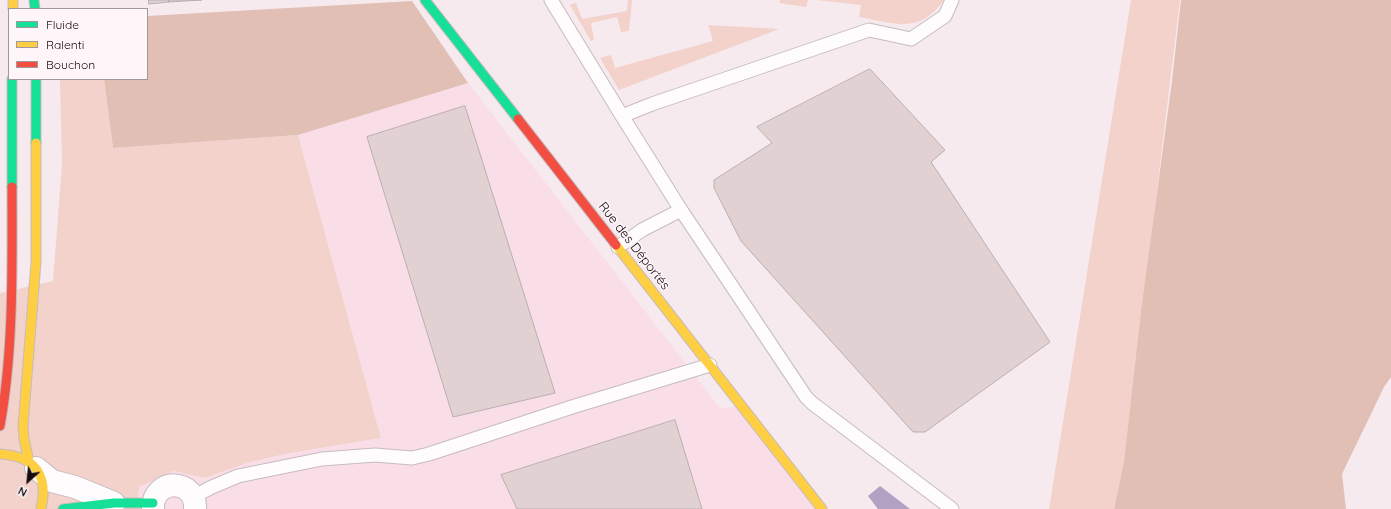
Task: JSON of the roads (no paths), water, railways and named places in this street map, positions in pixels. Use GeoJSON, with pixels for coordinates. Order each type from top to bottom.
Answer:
{"type":"FeatureCollection","features":[{"type":"Feature","properties":{"kind":"main road","name":"Rue des Déportés"},"geometry":{"type":"LineString","coordinates":[[425,0],[822,509]]}},
{"type":"Feature","properties":{"kind":"main road"},"geometry":{"type":"LineString","coordinates":[[0,426],[4,403],[11,313],[13,134],[12,80]]}},
{"type":"Feature","properties":{"kind":"main road"},"geometry":{"type":"LineString","coordinates":[[36,80],[36,262],[23,426],[24,439],[33,465],[42,478],[44,500],[41,509]]}},
{"type":"Feature","properties":{"kind":"main road"},"geometry":{"type":"LineString","coordinates":[[0,454],[19,456],[33,465]]}},
{"type":"Feature","properties":{"kind":"main road"},"geometry":{"type":"LineString","coordinates":[[63,509],[114,503],[147,504],[153,506]]}},
{"type":"Feature","properties":{"kind":"street"},"geometry":{"type":"LineString","coordinates":[[33,465],[52,481],[75,487],[114,503]]}},
{"type":"Feature","properties":{"kind":"street"},"geometry":{"type":"LineString","coordinates":[[153,506],[156,495],[161,490],[167,486],[175,485],[182,486],[189,491],[194,503]]}},
{"type":"Feature","properties":{"kind":"lane"},"geometry":{"type":"LineString","coordinates":[[551,0],[681,210],[806,397],[952,509]]}},
{"type":"Feature","properties":{"kind":"lane"},"geometry":{"type":"LineString","coordinates":[[622,116],[652,104],[869,30],[911,40],[945,16],[952,0]]}},
{"type":"Feature","properties":{"kind":"lane"},"geometry":{"type":"LineString","coordinates":[[618,247],[642,230],[681,210]]}},
{"type":"Feature","properties":{"kind":"lane"},"geometry":{"type":"LineString","coordinates":[[194,503],[212,487],[238,476],[322,459],[375,455],[412,458],[429,454],[572,407],[710,365]]}}]}
